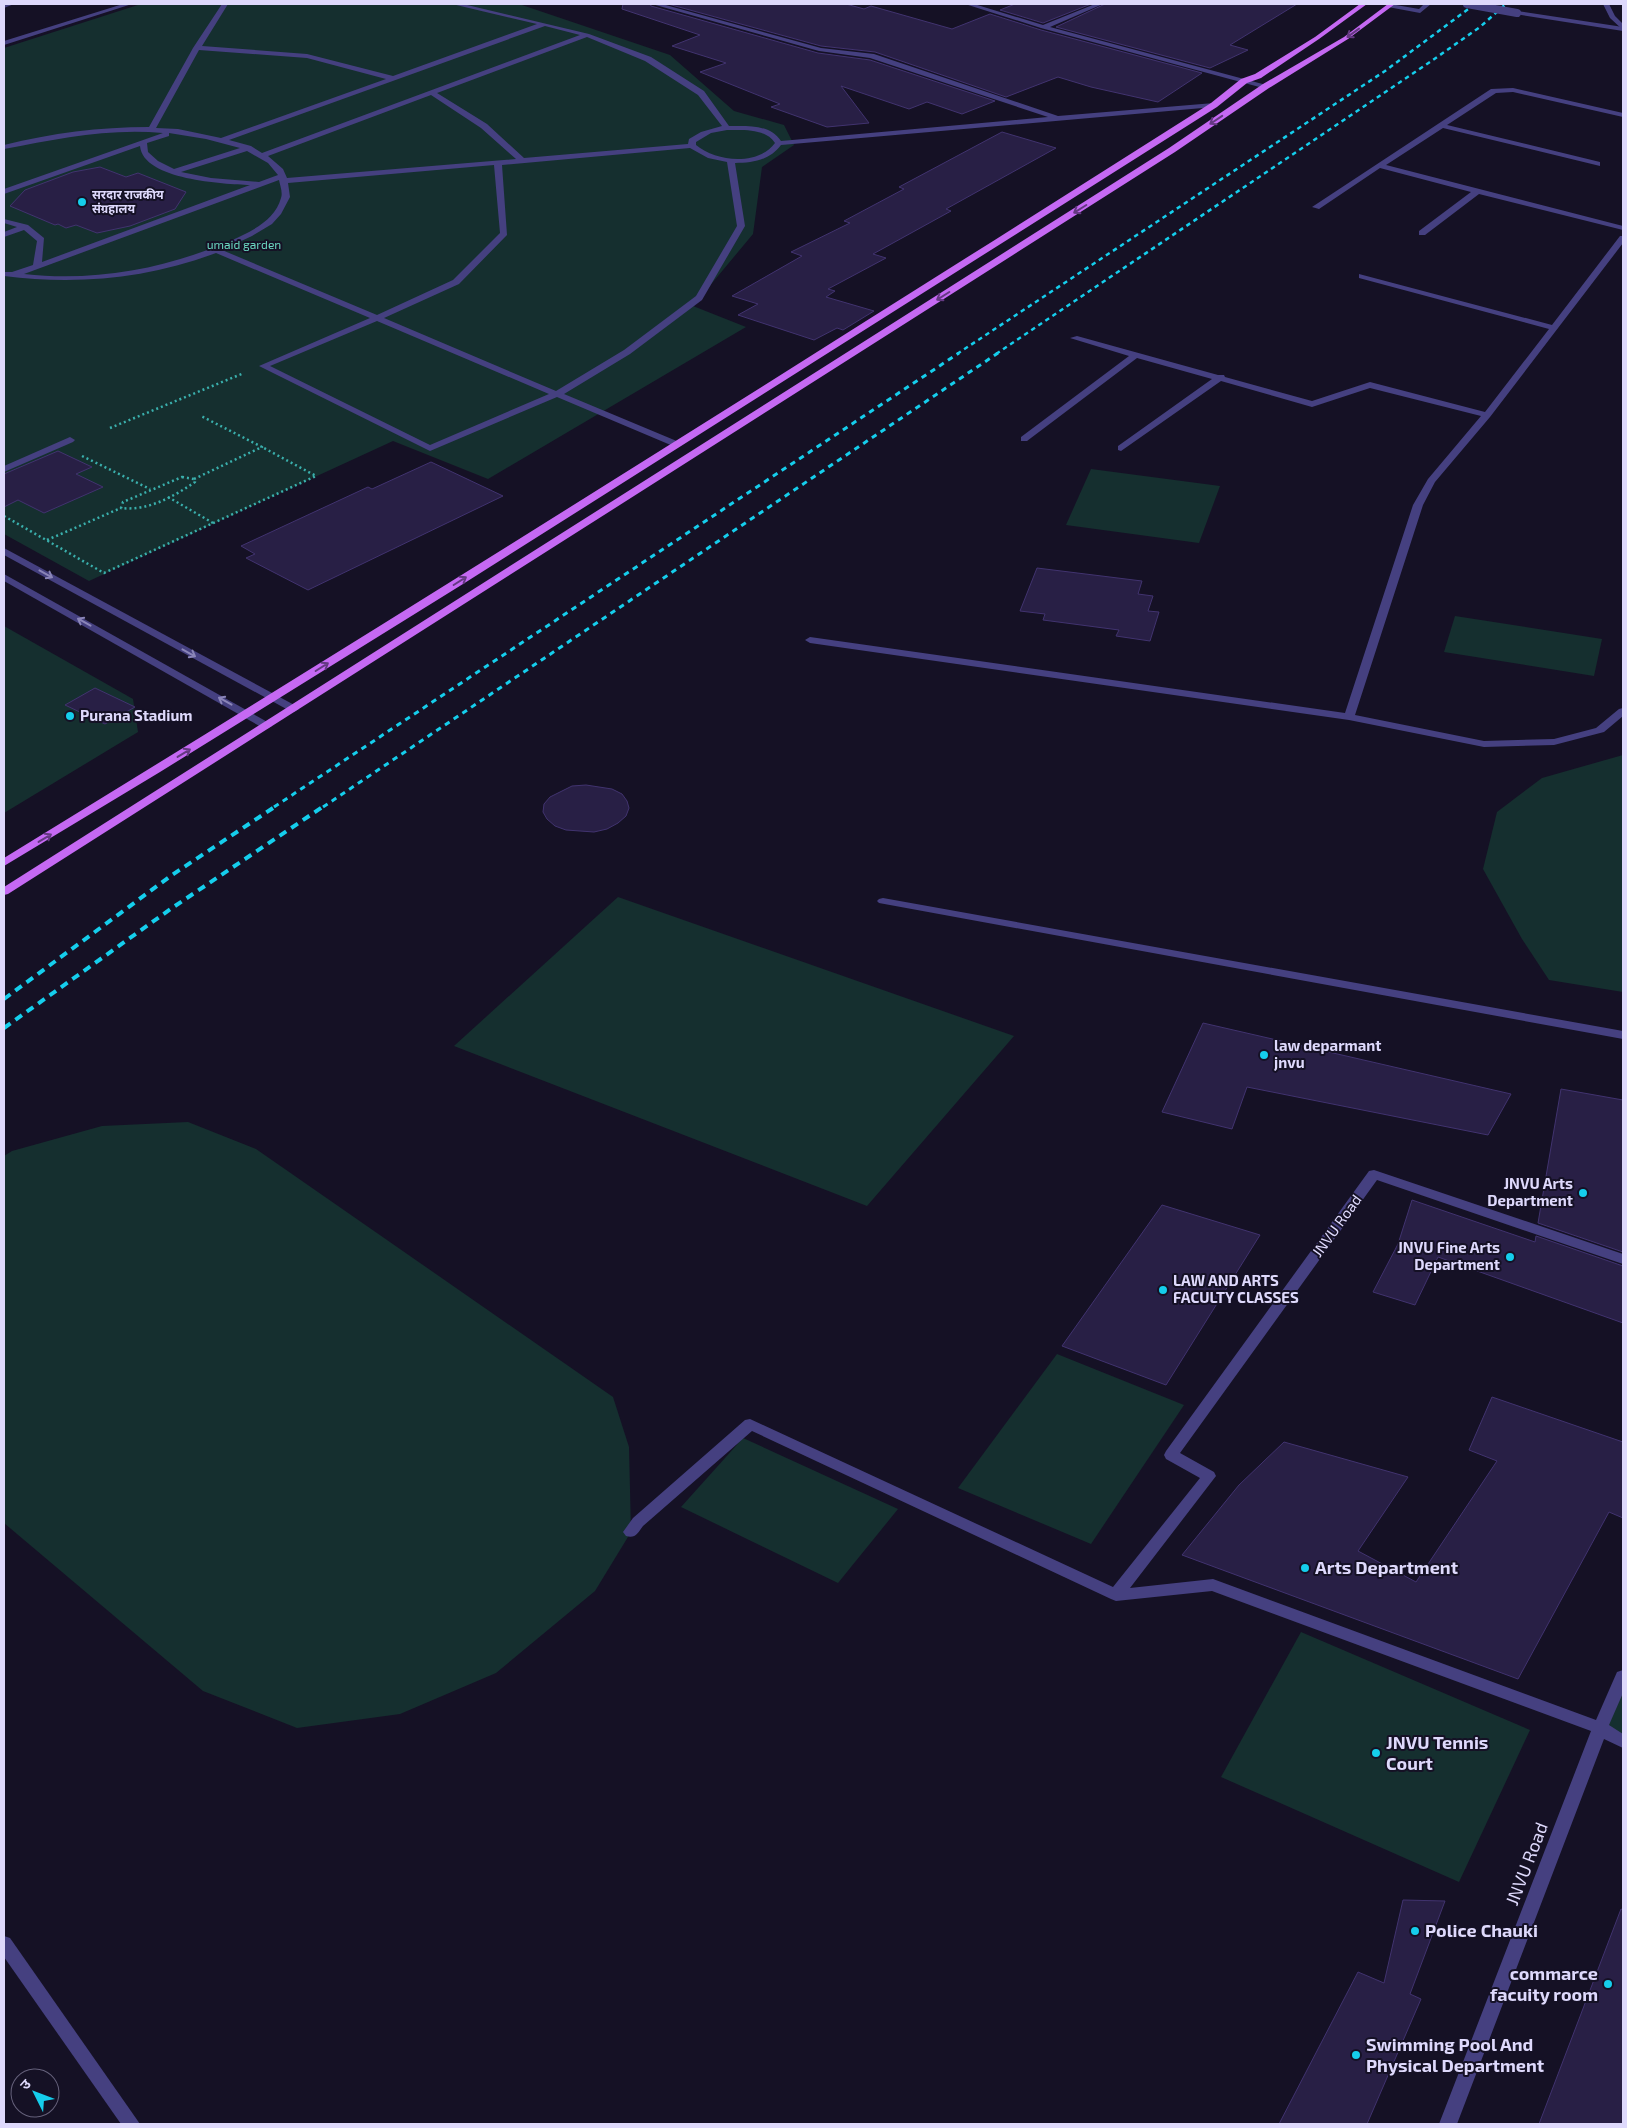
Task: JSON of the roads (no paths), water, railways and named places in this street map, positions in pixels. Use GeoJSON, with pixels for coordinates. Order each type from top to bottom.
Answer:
{"type":"FeatureCollection","features":[{"type":"Feature","properties":{"kind":"main road"},"geometry":{"type":"LineString","coordinates":[[4,863],[272,699],[1214,105],[1244,81],[1258,76],[1364,4]]}},
{"type":"Feature","properties":{"kind":"main road"},"geometry":{"type":"LineString","coordinates":[[4,892],[1172,150],[1266,86],[1346,38],[1391,5]]}},
{"type":"Feature","properties":{"kind":"street"},"geometry":{"type":"LineString","coordinates":[[4,6],[11,4]]}},
{"type":"Feature","properties":{"kind":"street"},"geometry":{"type":"LineString","coordinates":[[4,43],[129,4]]}},
{"type":"Feature","properties":{"kind":"street"},"geometry":{"type":"LineString","coordinates":[[152,130],[197,48],[225,4]]}},
{"type":"Feature","properties":{"kind":"street"},"geometry":{"type":"LineString","coordinates":[[455,4],[587,35],[648,59],[701,93],[727,128]]}},
{"type":"Feature","properties":{"kind":"street"},"geometry":{"type":"LineString","coordinates":[[656,4],[821,50],[871,56],[1059,118]]}},
{"type":"Feature","properties":{"kind":"street"},"geometry":{"type":"LineString","coordinates":[[968,4],[1043,27],[1266,86]]}},
{"type":"Feature","properties":{"kind":"street"},"geometry":{"type":"LineString","coordinates":[[1043,27],[1100,4]]}},
{"type":"Feature","properties":{"kind":"street"},"geometry":{"type":"LineString","coordinates":[[1391,5],[1420,10],[1428,4]]}},
{"type":"Feature","properties":{"kind":"street"},"geometry":{"type":"LineString","coordinates":[[1467,4],[1623,28]]}},
{"type":"Feature","properties":{"kind":"street"},"geometry":{"type":"LineString","coordinates":[[1606,4],[1612,17],[1623,28]]}},
{"type":"Feature","properties":{"kind":"street"},"geometry":{"type":"LineString","coordinates":[[222,140],[545,24]]}},
{"type":"Feature","properties":{"kind":"street"},"geometry":{"type":"LineString","coordinates":[[260,156],[587,35]]}},
{"type":"Feature","properties":{"kind":"street"},"geometry":{"type":"LineString","coordinates":[[197,48],[307,56],[392,78]]}},
{"type":"Feature","properties":{"kind":"street"},"geometry":{"type":"LineString","coordinates":[[1316,207],[1494,90],[1513,90],[1623,115]]}},
{"type":"Feature","properties":{"kind":"street"},"geometry":{"type":"LineString","coordinates":[[431,92],[484,126],[522,160]]}},
{"type":"Feature","properties":{"kind":"street"},"geometry":{"type":"LineString","coordinates":[[779,143],[774,136],[764,131],[727,128],[699,135],[692,141],[692,146],[704,156],[731,160],[761,157],[773,151],[779,143],[1214,105]]}},
{"type":"Feature","properties":{"kind":"street"},"geometry":{"type":"LineString","coordinates":[[1440,125],[1597,164]]}},
{"type":"Feature","properties":{"kind":"street"},"geometry":{"type":"LineString","coordinates":[[4,147],[38,138],[108,130],[152,130],[195,134],[248,148],[272,163],[282,178],[286,197],[276,215],[260,229],[217,251],[165,267],[110,276],[56,279],[7,275]]}},
{"type":"Feature","properties":{"kind":"street"},"geometry":{"type":"LineString","coordinates":[[4,192],[171,132]]}},
{"type":"Feature","properties":{"kind":"street"},"geometry":{"type":"LineString","coordinates":[[143,142],[144,153],[172,172],[221,180],[263,183]]}},
{"type":"Feature","properties":{"kind":"street"},"geometry":{"type":"LineString","coordinates":[[7,275],[37,266],[263,183],[282,178],[692,146]]}},
{"type":"Feature","properties":{"kind":"street"},"geometry":{"type":"LineString","coordinates":[[172,172],[248,148]]}},
{"type":"Feature","properties":{"kind":"street"},"geometry":{"type":"LineString","coordinates":[[498,162],[504,234],[456,282],[378,318],[263,366],[430,448],[557,394],[627,352],[699,298],[741,226],[731,160]]}},
{"type":"Feature","properties":{"kind":"street"},"geometry":{"type":"LineString","coordinates":[[1380,166],[1623,228]]}},
{"type":"Feature","properties":{"kind":"street"},"geometry":{"type":"LineString","coordinates":[[1422,233],[1476,192]]}},
{"type":"Feature","properties":{"kind":"street"},"geometry":{"type":"LineString","coordinates":[[4,221],[25,227],[41,240],[37,266]]}},
{"type":"Feature","properties":{"kind":"street"},"geometry":{"type":"LineString","coordinates":[[4,235],[25,227]]}},
{"type":"Feature","properties":{"kind":"street"},"geometry":{"type":"LineString","coordinates":[[1349,717],[1418,505],[1431,481],[1486,415],[1622,241]]}},
{"type":"Feature","properties":{"kind":"street"},"geometry":{"type":"LineString","coordinates":[[217,251],[676,444]]}},
{"type":"Feature","properties":{"kind":"street"},"geometry":{"type":"LineString","coordinates":[[1362,276],[1554,328]]}},
{"type":"Feature","properties":{"kind":"street"},"geometry":{"type":"LineString","coordinates":[[1074,338],[1135,356],[1221,377],[1312,404],[1326,402],[1357,387],[1370,385],[1486,415]]}},
{"type":"Feature","properties":{"kind":"street"},"geometry":{"type":"LineString","coordinates":[[1024,439],[1135,356]]}},
{"type":"Feature","properties":{"kind":"street"},"geometry":{"type":"LineString","coordinates":[[1121,448],[1221,377]]}},
{"type":"Feature","properties":{"kind":"street"},"geometry":{"type":"LineString","coordinates":[[4,469],[70,440]]}},
{"type":"Feature","properties":{"kind":"street"},"geometry":{"type":"LineString","coordinates":[[4,551],[272,699],[294,709]]}},
{"type":"Feature","properties":{"kind":"street"},"geometry":{"type":"LineString","coordinates":[[4,577],[267,726]]}},
{"type":"Feature","properties":{"kind":"street"},"geometry":{"type":"LineString","coordinates":[[810,640],[1349,717],[1484,744],[1554,742],[1600,730],[1623,711]]}},
{"type":"Feature","properties":{"kind":"street"},"geometry":{"type":"LineString","coordinates":[[883,901],[1623,1035]]}},
{"type":"Feature","properties":{"kind":"street","name":"JNVU Road"},"geometry":{"type":"LineString","coordinates":[[1116,1595],[1209,1476],[1170,1455],[1374,1174],[1623,1259]]}},
{"type":"Feature","properties":{"kind":"street"},"geometry":{"type":"LineString","coordinates":[[632,1532],[638,1522],[750,1424],[1116,1595],[1213,1584],[1600,1728],[1623,1742]]}},
{"type":"Feature","properties":{"kind":"street","name":"JNVU Road"},"geometry":{"type":"LineString","coordinates":[[1448,2124],[1600,1728],[1623,1676]]}},
{"type":"Feature","properties":{"kind":"street"},"geometry":{"type":"LineString","coordinates":[[4,1943],[131,2124]]}},
{"type":"Feature","properties":{"kind":"railway"},"geometry":{"type":"LineString","coordinates":[[957,354],[1385,71],[1475,4]]}},
{"type":"Feature","properties":{"kind":"railway"},"geometry":{"type":"LineString","coordinates":[[996,354],[1430,62],[1480,27],[1506,4]]}},
{"type":"Feature","properties":{"kind":"railway"},"geometry":{"type":"LineString","coordinates":[[274,807],[959,353]]}},
{"type":"Feature","properties":{"kind":"railway"},"geometry":{"type":"LineString","coordinates":[[323,807],[998,353]]}},
{"type":"Feature","properties":{"kind":"railway"},"geometry":{"type":"LineString","coordinates":[[4,999],[172,875],[276,806]]}},
{"type":"Feature","properties":{"kind":"railway"},"geometry":{"type":"LineString","coordinates":[[4,1028],[172,908],[324,806]]}},
{"type":"Feature","properties":{"kind":"place","name":"सरदार राजकीय संग्रहालय"},"geometry":{"type":"Point","coordinates":[82,202]}},
{"type":"Feature","properties":{"kind":"place","name":"Purana Stadium"},"geometry":{"type":"Point","coordinates":[70,716]}},
{"type":"Feature","properties":{"kind":"place","name":"law deparmant jnvu"},"geometry":{"type":"Point","coordinates":[1264,1055]}},
{"type":"Feature","properties":{"kind":"place","name":"JNVU Arts Department"},"geometry":{"type":"Point","coordinates":[1583,1193]}},
{"type":"Feature","properties":{"kind":"place","name":"JNVU Fine Arts Department"},"geometry":{"type":"Point","coordinates":[1510,1257]}},
{"type":"Feature","properties":{"kind":"place","name":"LAW AND ARTS FACULTY CLASSES"},"geometry":{"type":"Point","coordinates":[1163,1290]}},
{"type":"Feature","properties":{"kind":"place","name":"Arts Department"},"geometry":{"type":"Point","coordinates":[1305,1568]}},
{"type":"Feature","properties":{"kind":"place","name":"JNVU Tennis Court"},"geometry":{"type":"Point","coordinates":[1376,1753]}},
{"type":"Feature","properties":{"kind":"place","name":"Police Chauki"},"geometry":{"type":"Point","coordinates":[1415,1931]}},
{"type":"Feature","properties":{"kind":"place","name":"commarce facuity room"},"geometry":{"type":"Point","coordinates":[1608,1984]}},
{"type":"Feature","properties":{"kind":"place","name":"Swimming Pool And Physical Department"},"geometry":{"type":"Point","coordinates":[1356,2055]}},
{"type":"Feature","properties":{"kind":"park label","name":"umaid garden"},"geometry":{"type":"Point","coordinates":[244,245]}}]}
